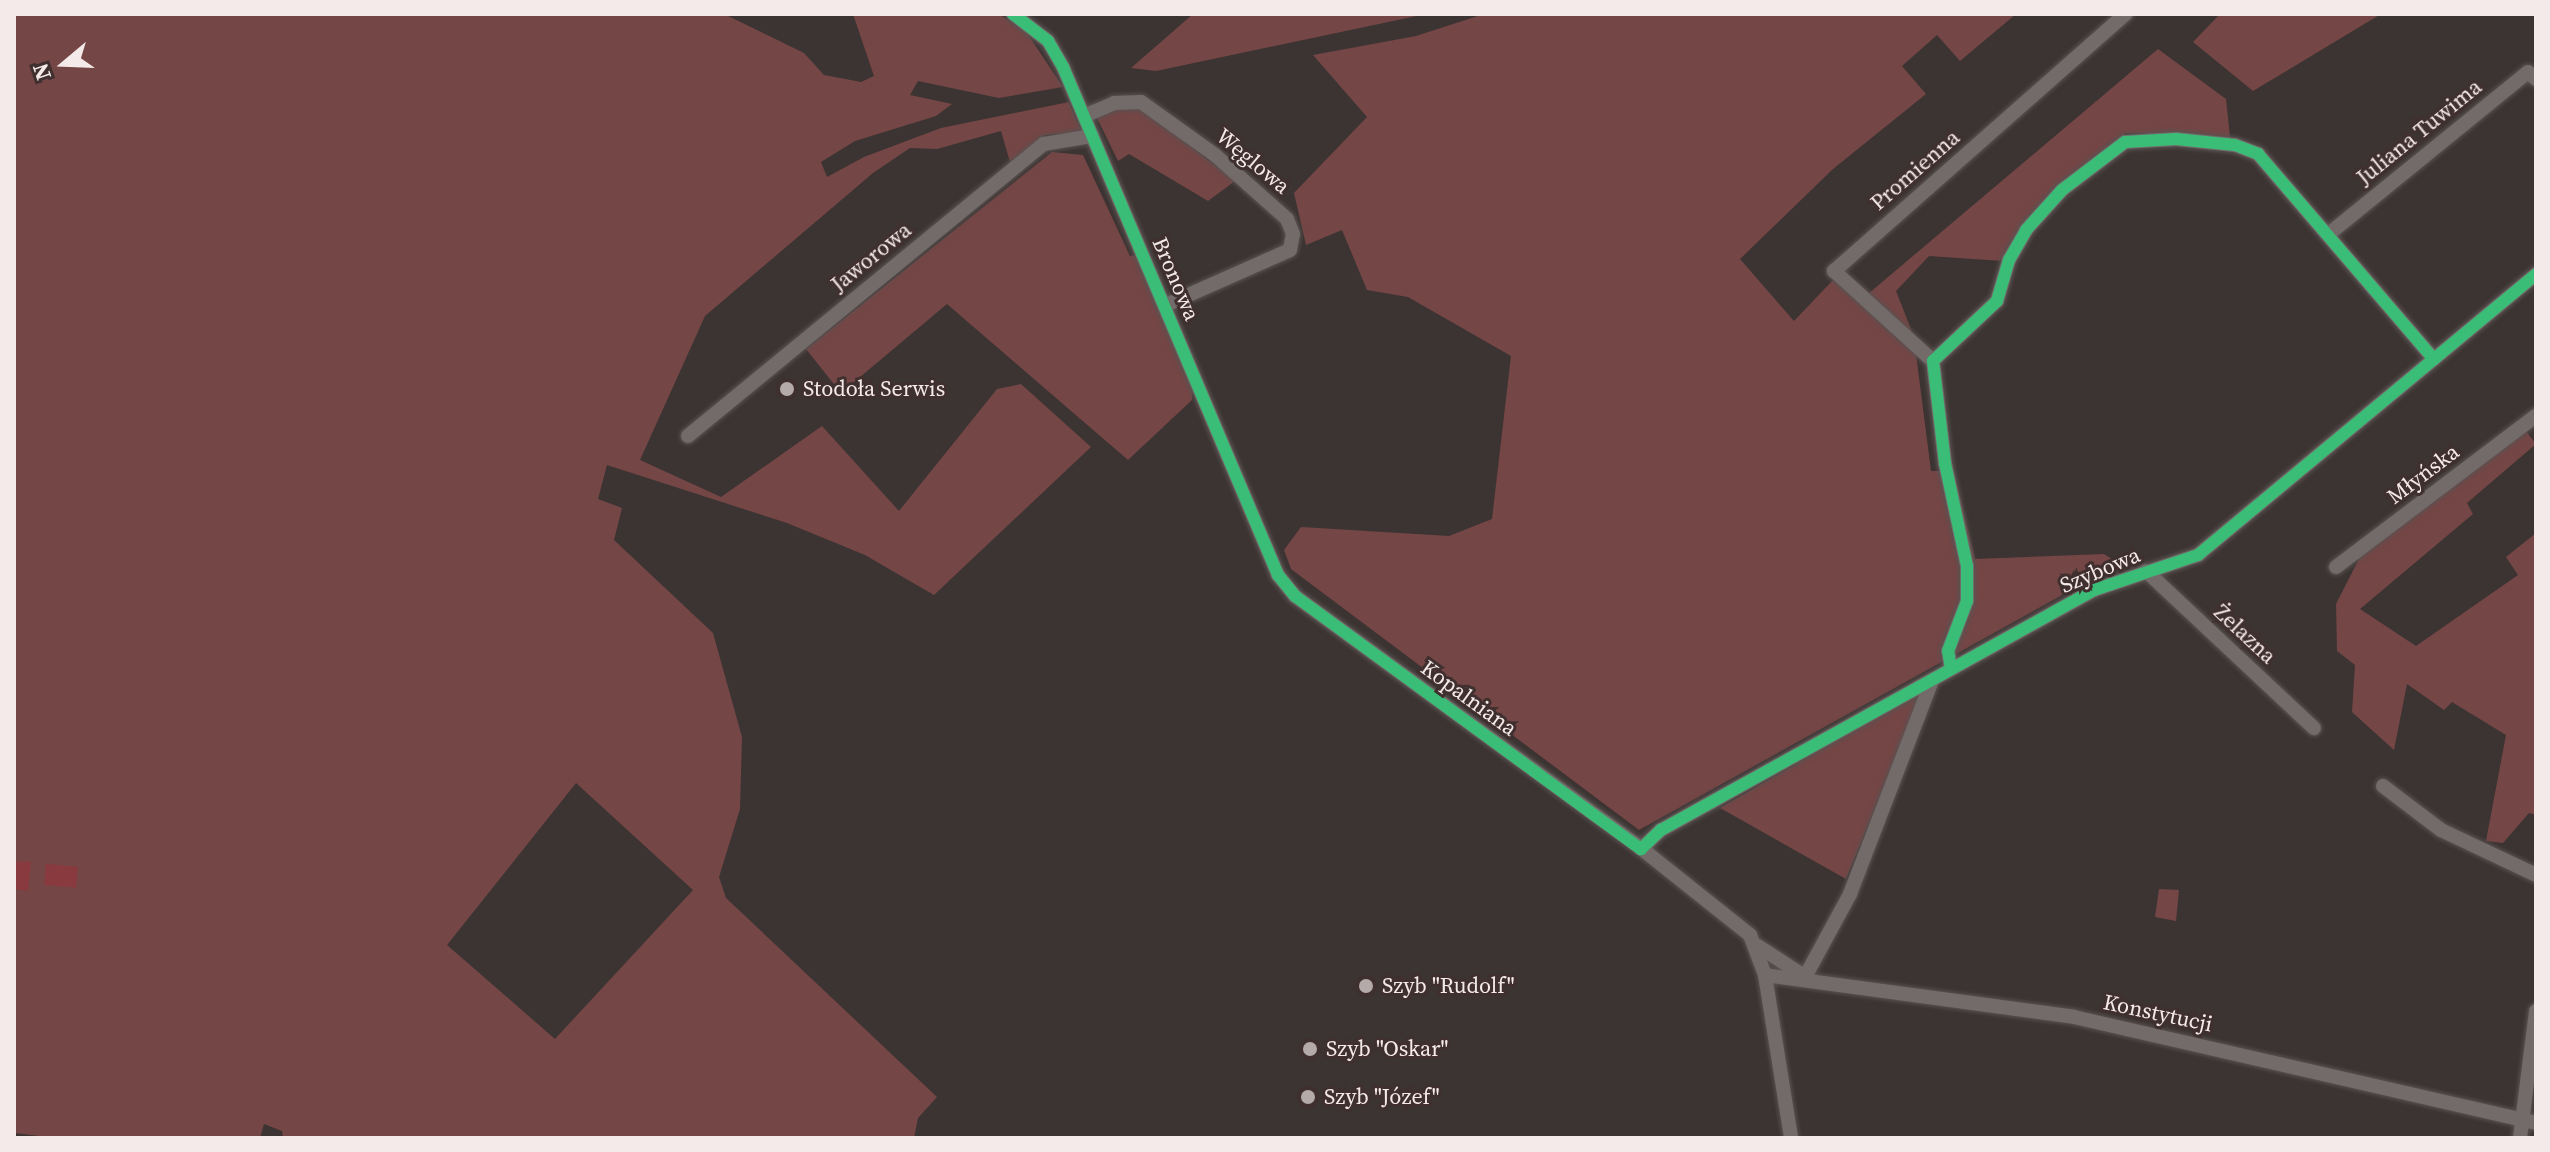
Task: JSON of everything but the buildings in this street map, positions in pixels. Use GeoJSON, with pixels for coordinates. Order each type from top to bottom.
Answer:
{"type":"FeatureCollection","features":[{"type":"Feature","properties":{"kind":"street","name":"Bronowa"},"geometry":{"type":"LineString","coordinates":[[1013,14],[1048,41],[1084,116],[1278,575]]}},
{"type":"Feature","properties":{"kind":"street","name":"Promienna"},"geometry":{"type":"LineString","coordinates":[[1933,361],[1834,271],[2126,14]]}},
{"type":"Feature","properties":{"kind":"street","name":"Juliana Tuwima"},"geometry":{"type":"LineString","coordinates":[[2330,233],[2528,72],[2536,79]]}},
{"type":"Feature","properties":{"kind":"street","name":"Węglowa"},"geometry":{"type":"LineString","coordinates":[[1084,116],[1114,103],[1141,102],[1215,155],[1287,219],[1290,250],[1166,305]]}},
{"type":"Feature","properties":{"kind":"street","name":"Jaworowa"},"geometry":{"type":"LineString","coordinates":[[688,436],[1044,144],[1092,136]]}},
{"type":"Feature","properties":{"kind":"street"},"geometry":{"type":"LineString","coordinates":[[1951,669],[1948,651],[1967,601],[1967,566],[1945,463],[1933,361],[1997,301],[2009,260],[2026,230],[2062,190],[2125,142],[2176,139],[2249,149],[2330,233],[2434,359]]}},
{"type":"Feature","properties":{"kind":"street"},"geometry":{"type":"LineString","coordinates":[[2531,278],[2536,296]]}},
{"type":"Feature","properties":{"kind":"street","name":"Szybowa"},"geometry":{"type":"LineString","coordinates":[[1641,849],[1661,830],[2094,590],[2146,571],[2183,562],[2213,545],[2531,278]]}},
{"type":"Feature","properties":{"kind":"street","name":"Młyńska"},"geometry":{"type":"LineString","coordinates":[[2336,567],[2536,416]]}},
{"type":"Feature","properties":{"kind":"street","name":"Żelazna"},"geometry":{"type":"LineString","coordinates":[[2146,571],[2314,728]]}},
{"type":"Feature","properties":{"kind":"street","name":"Kopalniana"},"geometry":{"type":"LineString","coordinates":[[1278,575],[1295,596],[1641,849],[1758,946],[1805,977]]}},
{"type":"Feature","properties":{"kind":"street"},"geometry":{"type":"LineString","coordinates":[[1805,977],[1850,894],[1932,680]]}},
{"type":"Feature","properties":{"kind":"street"},"geometry":{"type":"LineString","coordinates":[[2383,786],[2441,830],[2536,875]]}},
{"type":"Feature","properties":{"kind":"street"},"geometry":{"type":"LineString","coordinates":[[1758,946],[1791,1138]]}},
{"type":"Feature","properties":{"kind":"street","name":"Konstytucji"},"geometry":{"type":"LineString","coordinates":[[1765,975],[1805,977],[2074,1017],[2529,1122]]}},
{"type":"Feature","properties":{"kind":"street"},"geometry":{"type":"LineString","coordinates":[[2520,1138],[2529,1122],[2536,1011]]}},
{"type":"Feature","properties":{"kind":"shaded area"},"geometry":{"type":"Polygon","coordinates":[[[14,14],[724,14],[804,53],[824,75],[861,82],[874,76],[853,14],[999,14],[1027,33],[1063,87],[999,98],[918,81],[910,95],[952,104],[936,116],[855,141],[821,162],[827,177],[864,157],[941,128],[1069,102],[1082,132],[1045,135],[1010,162],[1001,131],[937,149],[910,148],[873,173],[705,316],[640,460],[721,497],[822,426],[899,511],[997,389],[1021,384],[1091,447],[934,595],[865,555],[787,523],[607,465],[598,499],[622,508],[614,540],[713,633],[742,737],[740,809],[719,877],[726,898],[937,1097],[918,1118],[914,1138],[283,1138],[282,1131],[264,1124],[260,1138],[56,1138],[14,1133],[14,14]],[[576,783],[447,945],[555,1039],[693,890],[576,783]]]}},
{"type":"Feature","properties":{"kind":"shaded area"},"geometry":{"type":"Polygon","coordinates":[[[1193,14],[1426,14],[1156,71],[1131,68],[1193,14]]]}},
{"type":"Feature","properties":{"kind":"shaded area"},"geometry":{"type":"Polygon","coordinates":[[[1484,14],[2016,14],[1960,61],[1937,35],[1902,66],[1926,94],[1833,169],[1740,259],[1794,321],[1833,280],[1916,354],[1931,471],[1954,471],[1975,559],[2104,554],[2126,568],[2082,584],[1639,830],[1291,569],[1284,550],[1301,527],[1449,536],[1492,519],[1511,356],[1408,297],[1367,290],[1342,230],[1306,245],[1294,193],[1367,117],[1313,55],[1416,36],[1484,14]]]}},
{"type":"Feature","properties":{"kind":"shaded area"},"geometry":{"type":"Polygon","coordinates":[[[2220,14],[2381,14],[2253,91],[2193,42],[2220,14]]]}},
{"type":"Feature","properties":{"kind":"shaded area"},"geometry":{"type":"Polygon","coordinates":[[[2158,49],[2226,99],[2230,137],[2126,133],[2025,221],[2003,261],[1929,256],[1896,291],[1914,337],[1868,294],[2158,49]]]}},
{"type":"Feature","properties":{"kind":"shaded area"},"geometry":{"type":"Polygon","coordinates":[[[1136,104],[1235,181],[1208,201],[1129,154],[1118,161],[1096,116],[1109,108],[1136,104]]]}},
{"type":"Feature","properties":{"kind":"shaded area"},"geometry":{"type":"Polygon","coordinates":[[[1052,152],[1083,155],[1130,256],[1136,255],[1193,390],[1192,400],[1128,460],[947,304],[841,393],[806,349],[1052,152]]]}},
{"type":"Feature","properties":{"kind":"shaded area"},"geometry":{"type":"Polygon","coordinates":[[[2525,430],[2536,444],[2467,503],[2473,514],[2360,609],[2416,646],[2518,575],[2506,557],[2536,533],[2536,815],[2529,813],[2503,843],[2486,841],[2506,735],[2452,702],[2444,710],[2407,684],[2394,750],[2352,712],[2355,665],[2337,651],[2336,604],[2362,553],[2525,430]]]}},
{"type":"Feature","properties":{"kind":"shaded area"},"geometry":{"type":"Polygon","coordinates":[[[1924,690],[1846,879],[1720,808],[1924,690]]]}},
{"type":"Feature","properties":{"kind":"shaded area"},"geometry":{"type":"Polygon","coordinates":[[[14,861],[31,862],[28,891],[14,889],[14,861]]]}},
{"type":"Feature","properties":{"kind":"shaded area"},"geometry":{"type":"Polygon","coordinates":[[[46,864],[78,867],[76,888],[44,885],[46,864]]]}},
{"type":"Feature","properties":{"kind":"shaded area"},"geometry":{"type":"Polygon","coordinates":[[[2159,889],[2179,890],[2176,921],[2155,917],[2159,889]]]}},
{"type":"Feature","properties":{"kind":"cycle path"},"geometry":{"type":"LineString","coordinates":[[1013,14],[1048,41],[1063,67],[1278,575],[1295,596],[1641,849],[1661,830],[2094,590],[2198,555],[2536,274]]}},
{"type":"Feature","properties":{"kind":"cycle path"},"geometry":{"type":"LineString","coordinates":[[1951,669],[1948,651],[1967,601],[1967,566],[1945,463],[1933,361],[1997,301],[2009,260],[2026,230],[2062,190],[2125,142],[2176,139],[2235,145],[2258,154],[2434,359]]}},
{"type":"Feature","properties":{"kind":"place","name":"Stodoła Serwis"},"geometry":{"type":"Point","coordinates":[787,389]}},
{"type":"Feature","properties":{"kind":"place","name":"Szyb \"Rudolf\""},"geometry":{"type":"Point","coordinates":[1366,986]}},
{"type":"Feature","properties":{"kind":"place","name":"Szyb \"Oskar\""},"geometry":{"type":"Point","coordinates":[1310,1049]}},
{"type":"Feature","properties":{"kind":"place","name":"Szyb \"Józef\""},"geometry":{"type":"Point","coordinates":[1308,1097]}}]}
